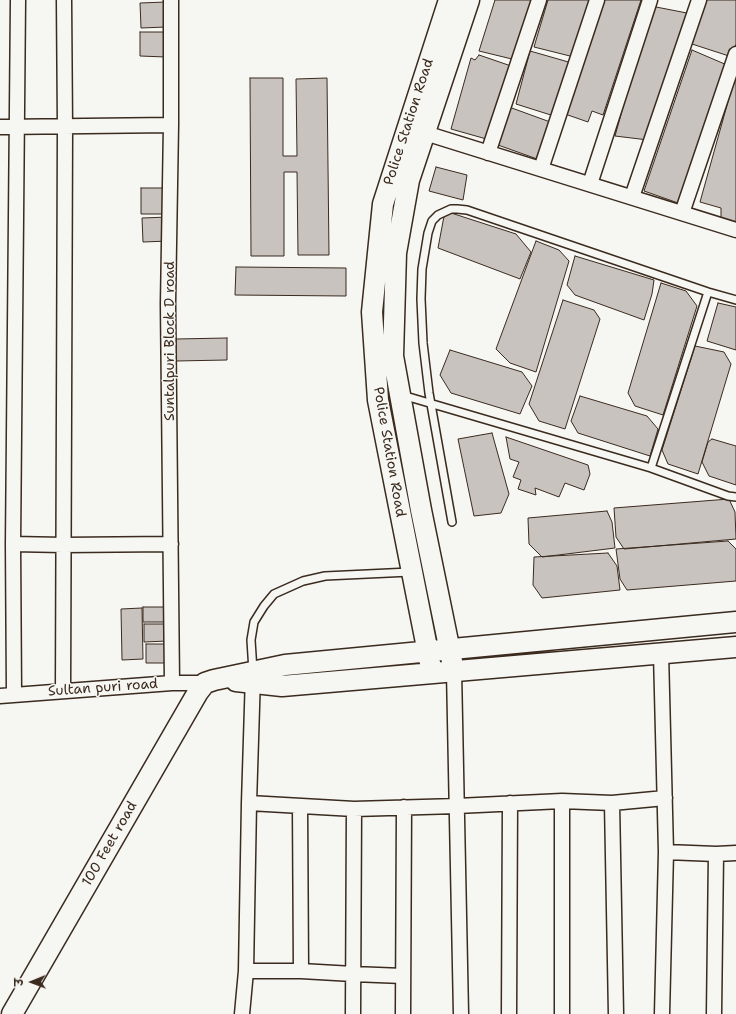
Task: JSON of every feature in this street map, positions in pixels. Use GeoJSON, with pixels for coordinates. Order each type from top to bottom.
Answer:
{"type":"FeatureCollection","features":[{"type":"Feature","properties":{"kind":"street"},"geometry":{"type":"LineString","coordinates":[[7,695],[13,544],[18,0]]}},
{"type":"Feature","properties":{"kind":"street"},"geometry":{"type":"LineString","coordinates":[[63,691],[64,0]]}},
{"type":"Feature","properties":{"kind":"street","name":"Suntalpuri Block D road"},"geometry":{"type":"LineString","coordinates":[[170,0],[171,125],[168,304],[172,544],[172,683]]}},
{"type":"Feature","properties":{"kind":"street","name":"Police Station Road"},"geometry":{"type":"LineString","coordinates":[[449,0],[383,204],[372,312],[378,400],[422,571],[450,649],[454,671]]}},
{"type":"Feature","properties":{"kind":"street","name":"Police Station Road"},"geometry":{"type":"LineString","coordinates":[[432,673],[428,651],[419,502],[393,356],[396,253],[409,180],[469,0]]}},
{"type":"Feature","properties":{"kind":"street"},"geometry":{"type":"LineString","coordinates":[[488,152],[539,0]]}},
{"type":"Feature","properties":{"kind":"street"},"geometry":{"type":"LineString","coordinates":[[541,169],[597,0]]}},
{"type":"Feature","properties":{"kind":"street"},"geometry":{"type":"LineString","coordinates":[[590,184],[650,0]]}},
{"type":"Feature","properties":{"kind":"street"},"geometry":{"type":"LineString","coordinates":[[632,197],[699,0]]}},
{"type":"Feature","properties":{"kind":"street"},"geometry":{"type":"LineString","coordinates":[[682,213],[736,54]]}},
{"type":"Feature","properties":{"kind":"street"},"geometry":{"type":"LineString","coordinates":[[0,127],[171,125]]}},
{"type":"Feature","properties":{"kind":"street"},"geometry":{"type":"LineString","coordinates":[[424,133],[736,230]]}},
{"type":"Feature","properties":{"kind":"street"},"geometry":{"type":"LineString","coordinates":[[13,544],[172,544]]}},
{"type":"Feature","properties":{"kind":"street"},"geometry":{"type":"LineString","coordinates":[[210,681],[253,677],[286,665],[736,622]]}},
{"type":"Feature","properties":{"kind":"street"},"geometry":{"type":"LineString","coordinates":[[253,677],[282,686],[736,647]]}},
{"type":"Feature","properties":{"kind":"street"},"geometry":{"type":"LineString","coordinates":[[661,653],[666,852],[662,1014]]}},
{"type":"Feature","properties":{"kind":"street"},"geometry":{"type":"LineString","coordinates":[[454,671],[458,806],[461,1014]]}},
{"type":"Feature","properties":{"kind":"street"},"geometry":{"type":"LineString","coordinates":[[242,1014],[246,971],[248,803],[253,677]]}},
{"type":"Feature","properties":{"kind":"street","name":"Sultan puri road"},"geometry":{"type":"LineString","coordinates":[[7,695],[210,681]]}},
{"type":"Feature","properties":{"kind":"street","name":"100 Feet road"},"geometry":{"type":"LineString","coordinates":[[12,1014],[198,692],[210,681]]}},
{"type":"Feature","properties":{"kind":"street"},"geometry":{"type":"LineString","coordinates":[[248,803],[354,809],[562,801],[612,803],[665,798]]}},
{"type":"Feature","properties":{"kind":"street"},"geometry":{"type":"LineString","coordinates":[[562,801],[562,1014]]}},
{"type":"Feature","properties":{"kind":"street"},"geometry":{"type":"LineString","coordinates":[[509,1014],[510,803]]}},
{"type":"Feature","properties":{"kind":"street"},"geometry":{"type":"LineString","coordinates":[[612,803],[616,1014]]}},
{"type":"Feature","properties":{"kind":"street"},"geometry":{"type":"LineString","coordinates":[[300,806],[301,971]]}},
{"type":"Feature","properties":{"kind":"street"},"geometry":{"type":"LineString","coordinates":[[403,1014],[404,807]]}},
{"type":"Feature","properties":{"kind":"street"},"geometry":{"type":"LineString","coordinates":[[353,1014],[354,809]]}},
{"type":"Feature","properties":{"kind":"street"},"geometry":{"type":"LineString","coordinates":[[666,852],[716,854],[736,853]]}},
{"type":"Feature","properties":{"kind":"street"},"geometry":{"type":"LineString","coordinates":[[714,1014],[716,854]]}},
{"type":"Feature","properties":{"kind":"street"},"geometry":{"type":"LineString","coordinates":[[246,971],[301,971],[403,976]]}},
{"type":"Feature","properties":{"kind":"lane"},"geometry":{"type":"LineString","coordinates":[[452,522],[431,403],[423,343],[421,299],[422,269],[428,233],[432,221],[438,215],[443,212],[457,209],[467,210],[708,292],[736,300]]}},
{"type":"Feature","properties":{"kind":"lane"},"geometry":{"type":"LineString","coordinates":[[651,468],[708,292]]}},
{"type":"Feature","properties":{"kind":"lane"},"geometry":{"type":"LineString","coordinates":[[400,394],[651,468],[728,496],[736,497]]}},
{"type":"Feature","properties":{"kind":"lane"},"geometry":{"type":"LineString","coordinates":[[253,677],[251,640],[254,622],[274,594],[303,581],[325,576],[422,571]]}},
{"type":"Feature","properties":{"kind":"building"},"geometry":{"type":"Polygon","coordinates":[[[495,0],[537,0],[516,60],[479,51],[495,0]]]}},
{"type":"Feature","properties":{"kind":"building"},"geometry":{"type":"Polygon","coordinates":[[[548,0],[593,0],[574,57],[534,47],[548,0]]]}},
{"type":"Feature","properties":{"kind":"building"},"geometry":{"type":"Polygon","coordinates":[[[601,0],[641,0],[603,115],[592,111],[588,122],[565,114],[601,0]]]}},
{"type":"Feature","properties":{"kind":"building"},"geometry":{"type":"Polygon","coordinates":[[[704,0],[736,0],[736,44],[732,57],[692,44],[704,0]]]}},
{"type":"Feature","properties":{"kind":"building"},"geometry":{"type":"Polygon","coordinates":[[[166,2],[166,27],[141,28],[140,3],[166,2]]]}},
{"type":"Feature","properties":{"kind":"building"},"geometry":{"type":"Polygon","coordinates":[[[651,6],[692,14],[648,140],[615,136],[651,6]]]}},
{"type":"Feature","properties":{"kind":"building"},"geometry":{"type":"Polygon","coordinates":[[[140,32],[166,32],[166,57],[140,56],[140,32]]]}},
{"type":"Feature","properties":{"kind":"building"},"geometry":{"type":"Polygon","coordinates":[[[692,50],[727,65],[681,204],[644,191],[692,50]]]}},
{"type":"Feature","properties":{"kind":"building"},"geometry":{"type":"Polygon","coordinates":[[[530,51],[572,63],[554,116],[516,104],[530,51]]]}},
{"type":"Feature","properties":{"kind":"building"},"geometry":{"type":"Polygon","coordinates":[[[479,55],[514,67],[490,140],[451,129],[471,58],[475,60],[479,55]]]}},
{"type":"Feature","properties":{"kind":"building"},"geometry":{"type":"Polygon","coordinates":[[[736,73],[736,224],[721,220],[721,208],[700,202],[736,73]]]}},
{"type":"Feature","properties":{"kind":"building"},"geometry":{"type":"Polygon","coordinates":[[[250,78],[283,78],[283,156],[297,156],[296,79],[327,78],[329,255],[298,255],[297,172],[284,172],[284,256],[251,256],[250,78]]]}},
{"type":"Feature","properties":{"kind":"building"},"geometry":{"type":"Polygon","coordinates":[[[509,107],[553,123],[540,160],[498,145],[509,107]]]}},
{"type":"Feature","properties":{"kind":"building"},"geometry":{"type":"Polygon","coordinates":[[[436,167],[467,175],[463,200],[429,191],[436,167]]]}},
{"type":"Feature","properties":{"kind":"building"},"geometry":{"type":"Polygon","coordinates":[[[141,188],[168,188],[168,214],[141,214],[141,188]]]}},
{"type":"Feature","properties":{"kind":"building"},"geometry":{"type":"Polygon","coordinates":[[[445,211],[516,234],[531,252],[520,279],[438,248],[445,211]]]}},
{"type":"Feature","properties":{"kind":"building"},"geometry":{"type":"Polygon","coordinates":[[[168,217],[169,241],[143,242],[142,218],[168,217]]]}},
{"type":"Feature","properties":{"kind":"building"},"geometry":{"type":"Polygon","coordinates":[[[536,241],[559,250],[569,261],[536,372],[510,363],[496,349],[536,241]]]}},
{"type":"Feature","properties":{"kind":"building"},"geometry":{"type":"Polygon","coordinates":[[[575,256],[654,280],[652,294],[644,320],[575,295],[567,285],[575,256]]]}},
{"type":"Feature","properties":{"kind":"building"},"geometry":{"type":"Polygon","coordinates":[[[236,267],[346,268],[346,296],[235,295],[236,267]]]}},
{"type":"Feature","properties":{"kind":"building"},"geometry":{"type":"Polygon","coordinates":[[[661,283],[686,291],[697,306],[663,415],[635,406],[628,393],[661,283]]]}},
{"type":"Feature","properties":{"kind":"building"},"geometry":{"type":"Polygon","coordinates":[[[563,300],[594,310],[600,319],[565,429],[539,421],[529,404],[563,300]]]}},
{"type":"Feature","properties":{"kind":"building"},"geometry":{"type":"Polygon","coordinates":[[[718,303],[736,307],[736,350],[707,341],[718,303]]]}},
{"type":"Feature","properties":{"kind":"building"},"geometry":{"type":"Polygon","coordinates":[[[227,338],[227,360],[176,361],[176,339],[227,338]]]}},
{"type":"Feature","properties":{"kind":"building"},"geometry":{"type":"Polygon","coordinates":[[[695,346],[724,352],[731,364],[698,474],[668,464],[662,450],[695,346]]]}},
{"type":"Feature","properties":{"kind":"building"},"geometry":{"type":"Polygon","coordinates":[[[450,350],[522,372],[532,386],[520,414],[451,393],[440,375],[450,350]]]}},
{"type":"Feature","properties":{"kind":"building"},"geometry":{"type":"Polygon","coordinates":[[[580,396],[647,416],[658,429],[650,456],[578,433],[571,421],[580,396]]]}},
{"type":"Feature","properties":{"kind":"building"},"geometry":{"type":"Polygon","coordinates":[[[492,433],[509,494],[501,513],[474,516],[458,439],[492,433]]]}},
{"type":"Feature","properties":{"kind":"building"},"geometry":{"type":"Polygon","coordinates":[[[506,437],[588,465],[590,474],[584,490],[565,483],[559,497],[535,488],[536,495],[518,489],[521,480],[513,477],[519,462],[510,459],[506,437]]]}},
{"type":"Feature","properties":{"kind":"building"},"geometry":{"type":"Polygon","coordinates":[[[712,439],[736,446],[736,485],[709,476],[702,462],[708,442],[712,439]]]}},
{"type":"Feature","properties":{"kind":"building"},"geometry":{"type":"Polygon","coordinates":[[[729,499],[735,512],[736,539],[624,549],[616,537],[614,508],[729,499]]]}},
{"type":"Feature","properties":{"kind":"building"},"geometry":{"type":"Polygon","coordinates":[[[607,511],[612,522],[615,548],[542,557],[529,544],[528,518],[607,511]]]}},
{"type":"Feature","properties":{"kind":"building"},"geometry":{"type":"Polygon","coordinates":[[[728,541],[736,549],[736,581],[627,590],[620,579],[616,549],[728,541]]]}},
{"type":"Feature","properties":{"kind":"building"},"geometry":{"type":"Polygon","coordinates":[[[608,553],[617,566],[620,590],[542,598],[533,585],[534,557],[608,553]]]}},
{"type":"Feature","properties":{"kind":"building"},"geometry":{"type":"Polygon","coordinates":[[[143,607],[168,607],[168,622],[143,622],[143,607]]]}},
{"type":"Feature","properties":{"kind":"building"},"geometry":{"type":"Polygon","coordinates":[[[142,608],[143,659],[122,660],[121,609],[142,608]]]}},
{"type":"Feature","properties":{"kind":"building"},"geometry":{"type":"Polygon","coordinates":[[[144,624],[168,624],[168,641],[144,642],[144,624]]]}},
{"type":"Feature","properties":{"kind":"building"},"geometry":{"type":"Polygon","coordinates":[[[146,644],[168,644],[169,663],[146,663],[146,644]]]}}]}
